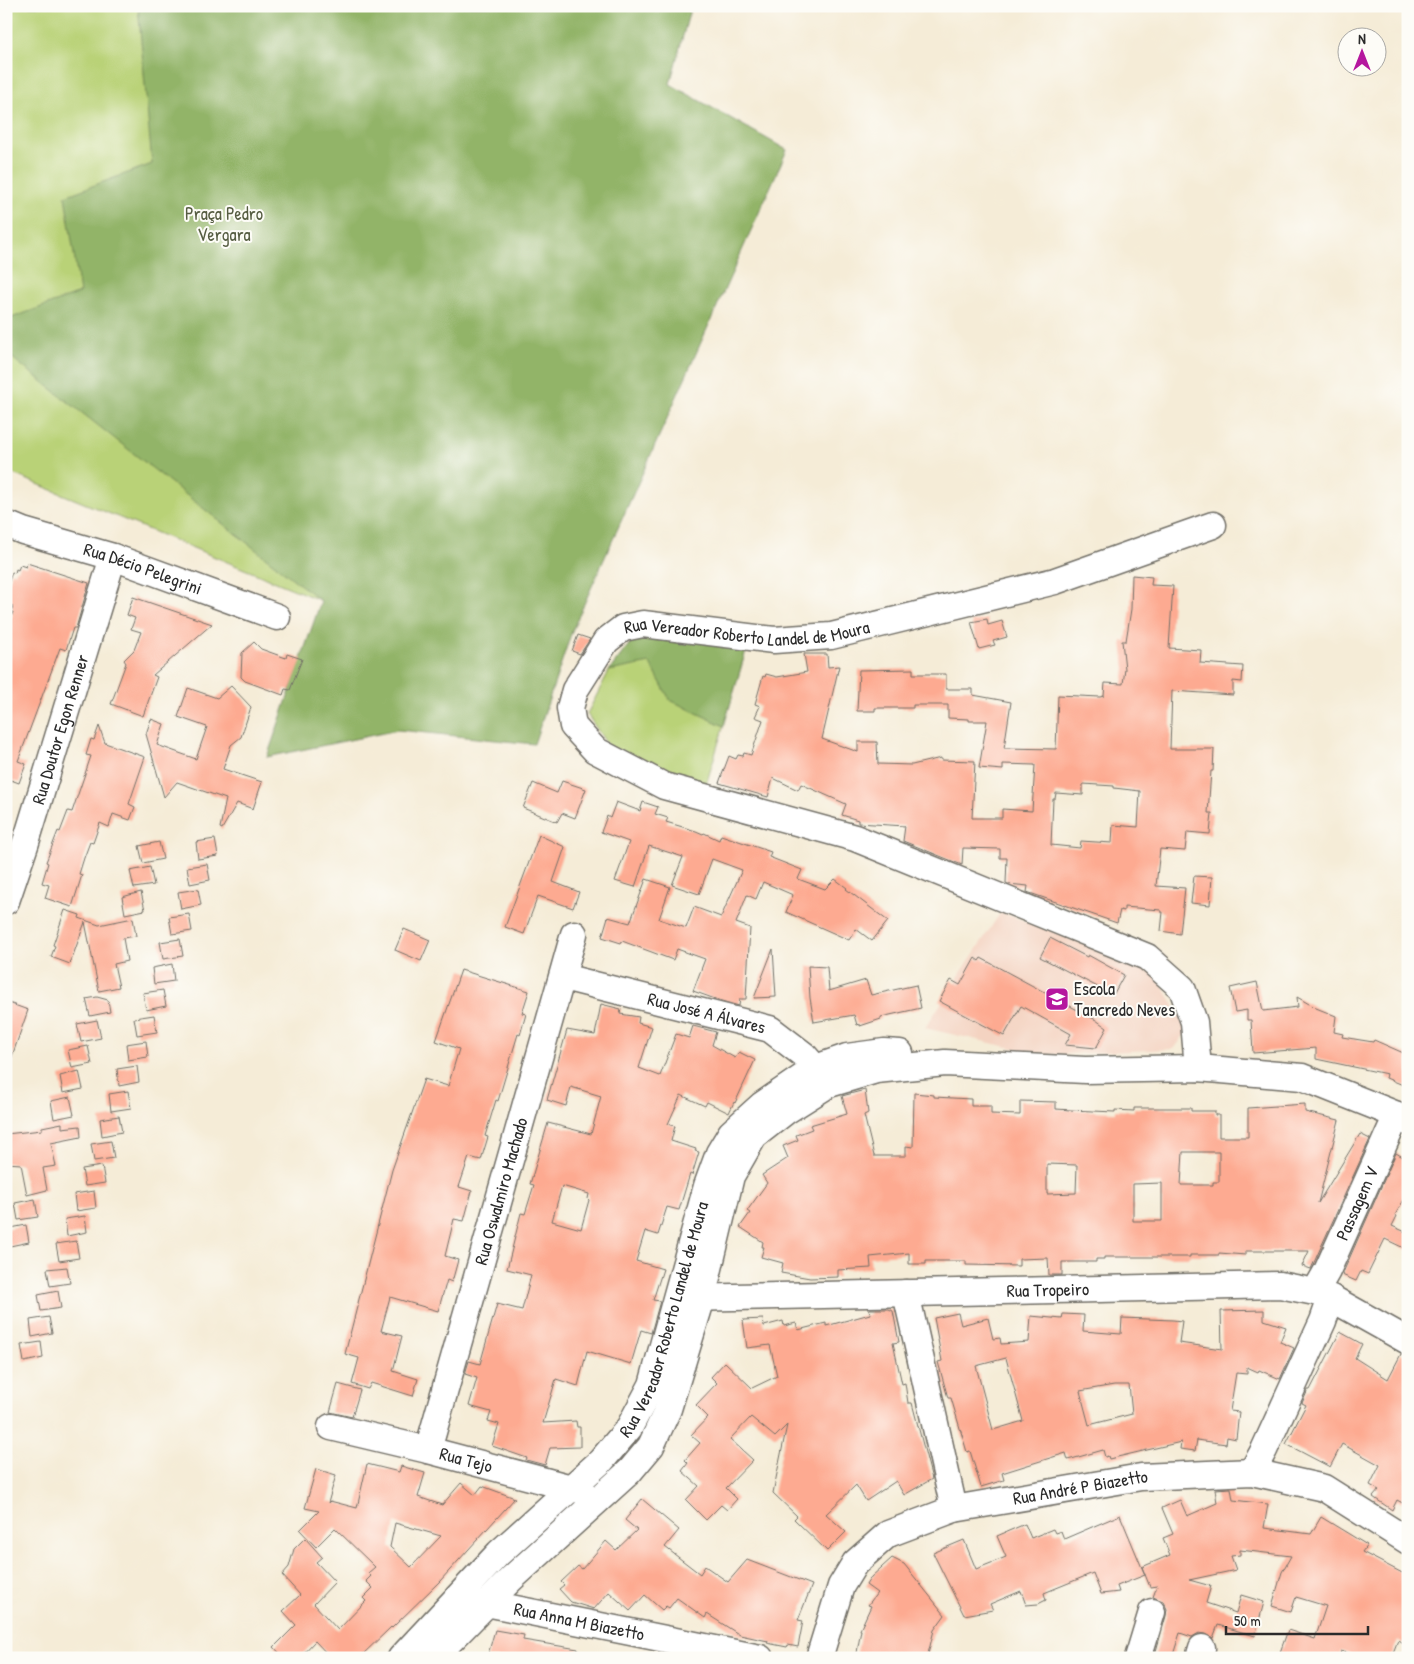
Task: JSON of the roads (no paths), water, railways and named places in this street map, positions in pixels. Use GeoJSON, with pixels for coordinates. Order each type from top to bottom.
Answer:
{"type":"FeatureCollection","features":[{"type":"Feature","properties":{"kind":"street","name":"Rua Décio Pelegrini"},"geometry":{"type":"LineString","coordinates":[[6,524],[23,531],[113,557],[277,617]]}},
{"type":"Feature","properties":{"kind":"street","name":"Rua Vereador Roberto Landel de Moura"},"geometry":{"type":"LineString","coordinates":[[1198,1068],[1194,1022],[1182,988],[1147,956],[855,838],[664,786],[594,750],[573,726],[570,708],[575,690],[606,641],[622,628],[643,624],[774,640],[831,636],[1055,581],[1214,525]]}},
{"type":"Feature","properties":{"kind":"street","name":"Rua Doutor Egon Renner"},"geometry":{"type":"LineString","coordinates":[[6,901],[16,838],[113,557]]}},
{"type":"Feature","properties":{"kind":"street","name":"Rua Oswalmiro Machado"},"geometry":{"type":"LineString","coordinates":[[428,1450],[574,934]]}},
{"type":"Feature","properties":{"kind":"street","name":"Rua José A Álvares"},"geometry":{"type":"LineString","coordinates":[[563,977],[770,1029],[804,1055],[822,1076]]}},
{"type":"Feature","properties":{"kind":"street","name":"Rua Vereador Roberto Landel de Moura"},"geometry":{"type":"LineString","coordinates":[[401,1658],[492,1560],[601,1461],[629,1428],[652,1385],[690,1298],[731,1176],[754,1136],[786,1111],[822,1076],[945,1063],[1085,1070],[1198,1068],[1302,1076],[1402,1119]]}},
{"type":"Feature","properties":{"kind":"street","name":"Passagem V"},"geometry":{"type":"LineString","coordinates":[[1252,1472],[1319,1330],[1327,1271],[1402,1119]]}},
{"type":"Feature","properties":{"kind":"street","name":"Rua Tropeiro"},"geometry":{"type":"LineString","coordinates":[[690,1298],[1280,1285],[1323,1295],[1408,1341]]}},
{"type":"Feature","properties":{"kind":"street"},"geometry":{"type":"LineString","coordinates":[[906,1293],[954,1509]]}},
{"type":"Feature","properties":{"kind":"street","name":"Rua Vereador Roberto Landel de Moura"},"geometry":{"type":"LineString","coordinates":[[433,1658],[486,1603],[630,1471],[651,1446],[668,1409],[690,1298]]}},
{"type":"Feature","properties":{"kind":"street","name":"Rua Tejo"},"geometry":{"type":"LineString","coordinates":[[331,1427],[428,1450],[601,1496]]}},
{"type":"Feature","properties":{"kind":"street","name":"Rua André P Biazetto"},"geometry":{"type":"LineString","coordinates":[[819,1658],[842,1586],[855,1563],[888,1534],[954,1509],[1141,1477],[1252,1472],[1324,1488],[1408,1541]]}},
{"type":"Feature","properties":{"kind":"street","name":"Rua Anna M Biazetto"},"geometry":{"type":"LineString","coordinates":[[486,1603],[760,1658]]}},
{"type":"Feature","properties":{"kind":"street"},"geometry":{"type":"LineString","coordinates":[[1138,1658],[1152,1612]]}},
{"type":"Feature","properties":{"kind":"place","name":"Escola Tancredo Neves"},"geometry":{"type":"Point","coordinates":[1057,999]}},
{"type":"Feature","properties":{"kind":"park label","name":"Praça Pedro Vergara"},"geometry":{"type":"Point","coordinates":[224,224]}}]}
